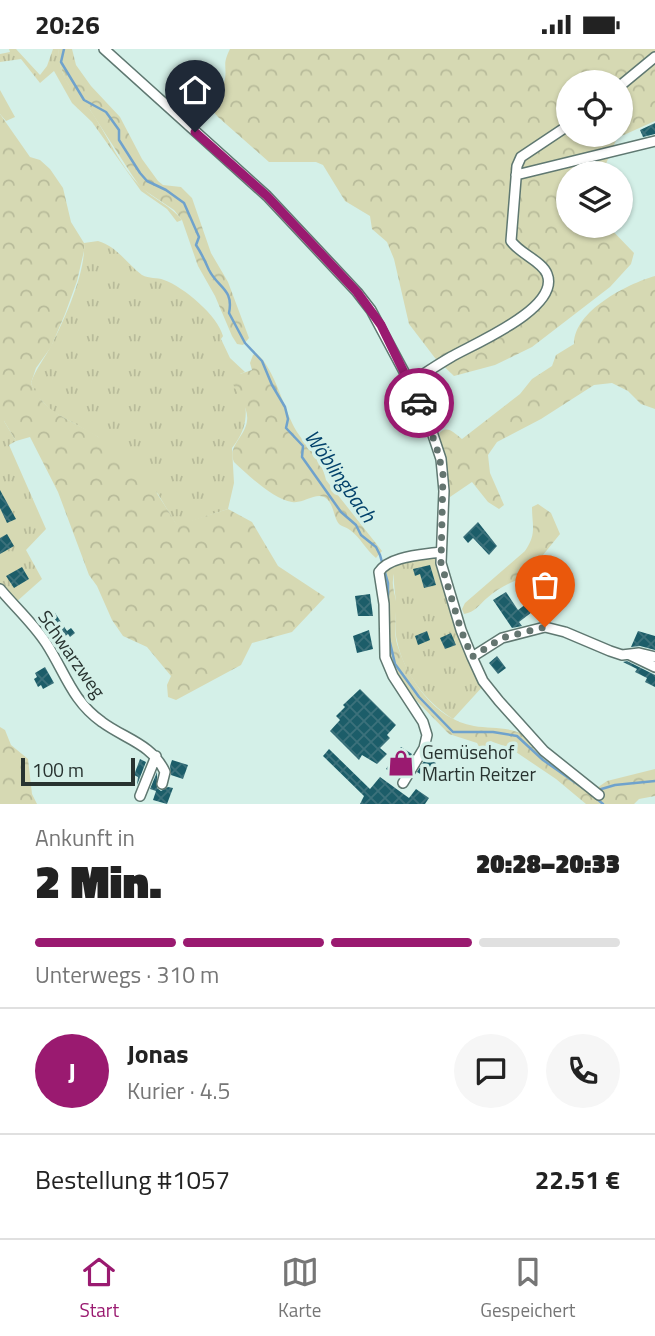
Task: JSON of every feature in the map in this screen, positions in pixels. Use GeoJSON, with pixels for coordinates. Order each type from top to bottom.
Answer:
{"type":"FeatureCollection","features":[{"type":"Feature","properties":{"kind":"street"},"geometry":{"type":"LineString","coordinates":[[104,49],[267,196],[371,310],[431,429],[442,466],[444,491],[440,551],[444,578],[472,657],[489,690],[506,710],[544,751],[599,795]]}},
{"type":"Feature","properties":{"kind":"street"},"geometry":{"type":"LineString","coordinates":[[633,75],[655,57]]}},
{"type":"Feature","properties":{"kind":"street"},"geometry":{"type":"LineString","coordinates":[[410,383],[497,334],[524,315],[546,293],[549,284],[547,273],[542,266],[517,249],[512,241],[516,175],[521,157],[556,134]]}},
{"type":"Feature","properties":{"kind":"street"},"geometry":{"type":"LineString","coordinates":[[516,175],[655,141]]}},
{"type":"Feature","properties":{"kind":"street"},"geometry":{"type":"LineString","coordinates":[[403,783],[424,748],[428,735],[423,722],[393,676],[385,657],[383,597],[379,577],[383,566],[440,551]]}},
{"type":"Feature","properties":{"kind":"street","name":"Schwarzweg"},"geometry":{"type":"LineString","coordinates":[[0,589],[46,643],[74,694],[103,723],[146,747],[156,756]]}},
{"type":"Feature","properties":{"kind":"street"},"geometry":{"type":"LineString","coordinates":[[472,657],[502,638],[545,627],[565,632],[610,652],[639,653],[655,657]]}},
{"type":"Feature","properties":{"kind":"street"},"geometry":{"type":"LineString","coordinates":[[628,654],[655,667]]}},
{"type":"Feature","properties":{"kind":"street"},"geometry":{"type":"LineString","coordinates":[[156,756],[165,772],[162,784]]}},
{"type":"Feature","properties":{"kind":"street"},"geometry":{"type":"LineString","coordinates":[[140,796],[156,756]]}},
{"type":"Feature","properties":{"kind":"green space"},"geometry":{"type":"Polygon","coordinates":[[[16,49],[40,75],[47,66],[53,49],[59,49],[60,65],[66,80],[93,114],[126,169],[92,122],[72,103],[54,71],[40,83],[21,59],[0,62],[0,54],[16,49]]]}},
{"type":"Feature","properties":{"kind":"green space"},"geometry":{"type":"Polygon","coordinates":[[[59,49],[72,49],[76,65],[91,86],[120,117],[142,159],[158,181],[163,185],[181,187],[192,198],[211,253],[228,282],[249,338],[243,345],[237,344],[232,336],[215,296],[198,266],[182,220],[174,210],[141,188],[90,110],[75,96],[58,59],[59,49]]]}},
{"type":"Feature","properties":{"kind":"green space"},"geometry":{"type":"Polygon","coordinates":[[[230,49],[655,49],[655,121],[633,131],[633,70],[556,70],[556,147],[613,147],[607,161],[556,161],[556,238],[620,238],[634,253],[631,264],[610,287],[532,347],[495,365],[454,376],[435,358],[409,324],[394,259],[387,242],[372,229],[370,216],[345,201],[323,165],[316,162],[269,162],[207,104],[224,82],[225,62],[230,49]]]}},
{"type":"Feature","properties":{"kind":"green space"},"geometry":{"type":"Polygon","coordinates":[[[0,90],[15,117],[6,121],[0,114],[0,90]]]}},
{"type":"Feature","properties":{"kind":"green space"},"geometry":{"type":"Polygon","coordinates":[[[0,114],[30,157],[40,160],[50,169],[63,188],[71,222],[84,243],[77,281],[65,314],[51,347],[36,368],[31,383],[36,393],[59,415],[102,439],[132,463],[153,488],[177,525],[228,509],[252,522],[278,566],[325,597],[292,632],[252,643],[241,665],[176,700],[168,697],[167,685],[171,676],[147,647],[123,636],[112,620],[97,586],[89,575],[58,492],[30,437],[16,441],[4,421],[0,421],[0,114]]]}},
{"type":"Feature","properties":{"kind":"green space"},"geometry":{"type":"Polygon","coordinates":[[[126,171],[145,191],[182,220],[177,222],[167,209],[141,191],[126,171]]]}},
{"type":"Feature","properties":{"kind":"green space"},"geometry":{"type":"Polygon","coordinates":[[[98,241],[116,251],[142,275],[172,284],[199,303],[220,328],[223,336],[221,339],[230,358],[245,372],[240,374],[246,413],[243,430],[232,448],[234,483],[228,509],[177,526],[158,494],[98,437],[52,411],[36,395],[31,383],[74,295],[82,267],[84,243],[98,241]]]}},
{"type":"Feature","properties":{"kind":"green space"},"geometry":{"type":"Polygon","coordinates":[[[655,276],[655,409],[641,404],[628,391],[612,383],[594,385],[541,419],[497,442],[488,455],[490,473],[504,505],[499,509],[488,502],[472,482],[450,497],[446,490],[436,438],[439,433],[449,430],[462,439],[520,394],[532,379],[552,366],[556,355],[574,344],[576,332],[592,310],[617,292],[655,276]]]}},
{"type":"Feature","properties":{"kind":"green space"},"geometry":{"type":"Polygon","coordinates":[[[256,353],[269,369],[292,423],[318,461],[326,480],[382,551],[376,558],[354,533],[338,523],[327,499],[316,496],[296,502],[285,500],[261,486],[234,462],[233,451],[246,427],[247,416],[245,406],[233,384],[240,374],[252,370],[250,363],[256,353]]]}},
{"type":"Feature","properties":{"kind":"green space"},"geometry":{"type":"Polygon","coordinates":[[[0,421],[4,421],[16,441],[9,445],[46,529],[26,550],[42,579],[15,603],[0,586],[0,421]]]}},
{"type":"Feature","properties":{"kind":"green space"},"geometry":{"type":"Polygon","coordinates":[[[538,504],[551,513],[560,534],[543,555],[547,574],[506,585],[474,610],[464,614],[462,609],[465,603],[525,551],[532,534],[532,507],[538,504]]]}},
{"type":"Feature","properties":{"kind":"green space"},"geometry":{"type":"Polygon","coordinates":[[[437,555],[484,685],[453,719],[433,704],[417,686],[400,653],[396,632],[395,565],[437,555]]]}},
{"type":"Feature","properties":{"kind":"green space"},"geometry":{"type":"Polygon","coordinates":[[[395,565],[393,583],[397,644],[408,671],[435,706],[460,722],[507,729],[526,736],[591,792],[607,781],[655,769],[655,796],[639,799],[634,804],[586,804],[556,779],[510,748],[490,741],[482,752],[477,743],[449,734],[407,691],[395,675],[387,657],[383,569],[395,565]]]}},
{"type":"Feature","properties":{"kind":"green space"},"geometry":{"type":"Polygon","coordinates":[[[0,727],[5,730],[11,745],[28,759],[32,794],[37,804],[0,804],[0,727]]]}},
{"type":"Feature","properties":{"kind":"building"},"geometry":{"type":"Polygon","coordinates":[[[655,123],[655,134],[643,137],[640,130],[655,123]]]}},
{"type":"Feature","properties":{"kind":"building"},"geometry":{"type":"Polygon","coordinates":[[[0,490],[16,519],[7,523],[0,508],[0,490]]]}},
{"type":"Feature","properties":{"kind":"building"},"geometry":{"type":"Polygon","coordinates":[[[478,522],[497,546],[489,555],[473,538],[468,543],[463,537],[478,522]]]}},
{"type":"Feature","properties":{"kind":"building"},"geometry":{"type":"Polygon","coordinates":[[[7,534],[14,546],[0,554],[0,538],[7,534]]]}},
{"type":"Feature","properties":{"kind":"building"},"geometry":{"type":"Polygon","coordinates":[[[430,565],[436,585],[424,588],[420,574],[415,576],[413,569],[430,565]]]}},
{"type":"Feature","properties":{"kind":"building"},"geometry":{"type":"Polygon","coordinates":[[[22,567],[29,579],[14,588],[6,576],[22,567]]]}},
{"type":"Feature","properties":{"kind":"building"},"geometry":{"type":"Polygon","coordinates":[[[506,592],[518,610],[526,604],[532,612],[519,622],[522,626],[512,628],[493,600],[506,592]]]}},
{"type":"Feature","properties":{"kind":"building"},"geometry":{"type":"Polygon","coordinates":[[[370,594],[373,616],[358,616],[355,596],[370,594]]]}},
{"type":"Feature","properties":{"kind":"building"},"geometry":{"type":"Polygon","coordinates":[[[55,613],[67,631],[71,628],[75,633],[70,637],[68,634],[56,643],[42,622],[55,613]]]}},
{"type":"Feature","properties":{"kind":"building"},"geometry":{"type":"Polygon","coordinates":[[[369,630],[373,649],[357,653],[353,636],[369,630]]]}},
{"type":"Feature","properties":{"kind":"building"},"geometry":{"type":"Polygon","coordinates":[[[427,631],[430,640],[418,645],[415,636],[427,631]]]}},
{"type":"Feature","properties":{"kind":"building"},"geometry":{"type":"Polygon","coordinates":[[[638,631],[655,636],[655,650],[640,646],[631,647],[638,631]]]}},
{"type":"Feature","properties":{"kind":"building"},"geometry":{"type":"Polygon","coordinates":[[[451,633],[456,645],[445,649],[440,638],[451,633]]]}},
{"type":"Feature","properties":{"kind":"building"},"geometry":{"type":"Polygon","coordinates":[[[497,656],[506,668],[498,674],[489,663],[497,656]]]}},
{"type":"Feature","properties":{"kind":"building"},"geometry":{"type":"Polygon","coordinates":[[[627,661],[655,675],[655,687],[645,682],[647,678],[635,672],[637,669],[623,662],[627,661]]]}},
{"type":"Feature","properties":{"kind":"building"},"geometry":{"type":"Polygon","coordinates":[[[45,667],[54,683],[43,689],[41,685],[38,687],[34,679],[37,677],[35,673],[45,667]]]}},
{"type":"Feature","properties":{"kind":"building"},"geometry":{"type":"Polygon","coordinates":[[[360,689],[396,725],[387,735],[390,738],[380,748],[387,754],[377,764],[362,755],[359,760],[330,731],[340,720],[336,716],[345,707],[343,705],[360,689]]]}},
{"type":"Feature","properties":{"kind":"building"},"geometry":{"type":"Polygon","coordinates":[[[401,747],[412,754],[398,776],[386,769],[401,747]]]}},
{"type":"Feature","properties":{"kind":"building"},"geometry":{"type":"Polygon","coordinates":[[[329,749],[370,789],[380,777],[409,798],[416,789],[429,798],[425,804],[360,804],[364,796],[323,756],[329,749]]]}},
{"type":"Feature","properties":{"kind":"building"},"geometry":{"type":"Polygon","coordinates":[[[426,758],[436,763],[427,778],[417,772],[426,758]]]}},
{"type":"Feature","properties":{"kind":"building"},"geometry":{"type":"Polygon","coordinates":[[[140,759],[146,762],[137,785],[138,777],[134,775],[140,759]]]}},
{"type":"Feature","properties":{"kind":"building"},"geometry":{"type":"Polygon","coordinates":[[[172,760],[188,765],[183,779],[171,775],[172,760]]]}},
{"type":"Feature","properties":{"kind":"building"},"geometry":{"type":"Polygon","coordinates":[[[157,772],[157,788],[161,791],[168,787],[173,788],[167,804],[153,800],[156,791],[150,789],[157,772]]]}},
{"type":"Feature","properties":{"kind":"waterway","name":"Wöblingbach"},"geometry":{"type":"LineString","coordinates":[[64,49],[61,62],[84,100],[106,112],[119,130],[119,140],[140,173],[147,181],[184,203],[199,237],[196,245],[213,276],[227,294],[229,313],[245,343],[262,361],[285,407],[288,419],[286,428],[303,446],[302,457],[341,512],[356,525],[361,535],[376,547],[380,555],[388,583],[388,627]]}},
{"type":"Feature","properties":{"kind":"waterway","name":"Wöblingbach"},"geometry":{"type":"LineString","coordinates":[[388,634],[395,664],[419,697],[453,732],[493,732],[517,736],[543,760],[583,788]]}},
{"type":"Feature","properties":{"kind":"waterway","name":"Wöblingbach"},"geometry":{"type":"LineString","coordinates":[[598,790],[615,785],[655,781]]}},
{"type":"Feature","properties":{"kind":"waterway"},"geometry":{"type":"LineString","coordinates":[[591,794],[603,804]]}},
{"type":"Feature","properties":{"kind":"way so far"},"geometry":{"type":"LineString","coordinates":[[419,403],[431,429],[443,473],[440,551],[444,578],[472,657],[502,638],[545,627]]}},
{"type":"Feature","properties":{"kind":"place","name":"Gemüsehof Martin Reitzer"},"geometry":{"type":"Point","coordinates":[401,763]}},
{"type":"Feature","properties":{"kind":"route"},"geometry":{"type":"LineString","coordinates":[[195,132],[267,196],[357,292],[381,325],[419,403]]}}]}
